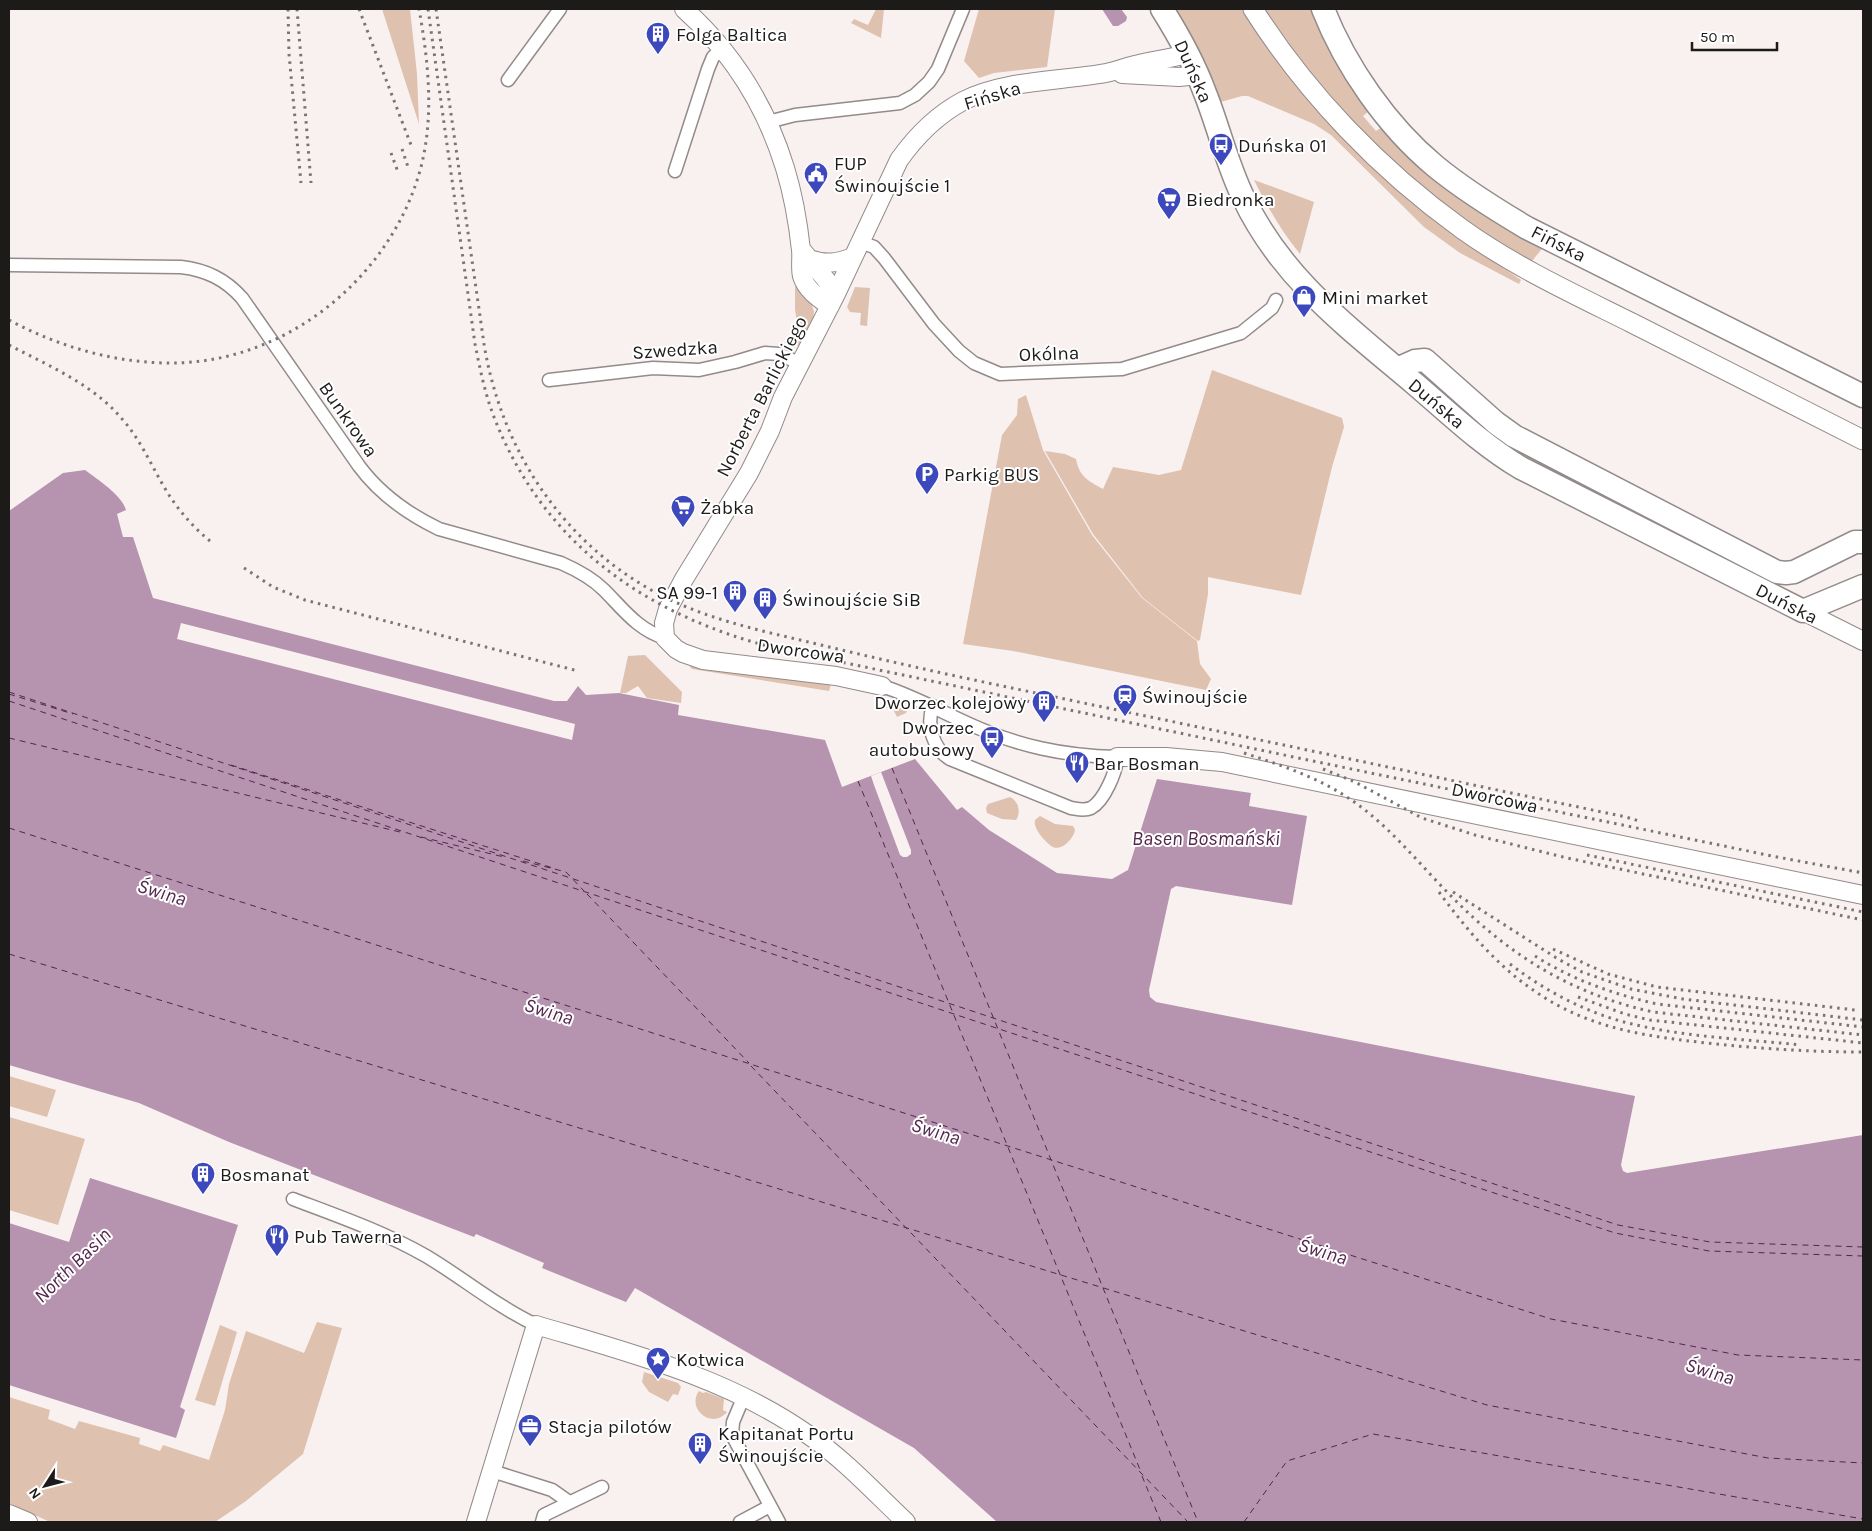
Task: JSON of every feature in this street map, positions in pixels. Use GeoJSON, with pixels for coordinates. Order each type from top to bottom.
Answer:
{"type":"FeatureCollection","features":[{"type":"Feature","properties":{"kind":"highway","name":"Duńska"},"geometry":{"type":"LineString","coordinates":[[1162,9],[1198,75],[1243,198],[1277,254],[1321,303],[1502,457],[1803,612]]}},
{"type":"Feature","properties":{"kind":"highway","name":"Fińska"},"geometry":{"type":"LineString","coordinates":[[1323,9],[1349,63],[1376,101],[1408,140],[1460,186],[1495,210],[1527,228],[1863,396]]}},
{"type":"Feature","properties":{"kind":"highway"},"geometry":{"type":"LineString","coordinates":[[1397,369],[1415,361],[1425,360],[1496,423],[1514,436],[1777,572],[1786,574],[1794,572],[1854,542],[1863,542]]}},
{"type":"Feature","properties":{"kind":"highway"},"geometry":{"type":"LineString","coordinates":[[1803,612],[1863,586]]}},
{"type":"Feature","properties":{"kind":"main road"},"geometry":{"type":"LineString","coordinates":[[1253,9],[1293,66],[1362,145],[1414,192],[1462,229],[1526,270],[1863,440]]}},
{"type":"Feature","properties":{"kind":"street"},"geometry":{"type":"LineString","coordinates":[[508,80],[560,9]]}},
{"type":"Feature","properties":{"kind":"street","name":"Norberta Barlickiego"},"geometry":{"type":"LineString","coordinates":[[684,9],[723,48],[740,71],[768,122],[785,166],[793,198],[805,254],[802,277],[811,292],[833,301]]}},
{"type":"Feature","properties":{"kind":"street"},"geometry":{"type":"LineString","coordinates":[[768,122],[795,114],[900,103],[915,94],[929,82],[938,69],[963,9]]}},
{"type":"Feature","properties":{"kind":"street"},"geometry":{"type":"LineString","coordinates":[[675,171],[708,69],[713,57],[723,48]]}},
{"type":"Feature","properties":{"kind":"street","name":"Fińska"},"geometry":{"type":"LineString","coordinates":[[857,249],[899,160],[912,142],[931,124],[964,101],[1005,88],[1106,73],[1137,64],[1188,54]]}},
{"type":"Feature","properties":{"kind":"street","name":"Fińska"},"geometry":{"type":"LineString","coordinates":[[1106,73],[1179,77],[1198,75]]}},
{"type":"Feature","properties":{"kind":"street","name":"Okólna"},"geometry":{"type":"LineString","coordinates":[[857,249],[874,247],[934,324],[959,351],[974,363],[1000,374],[1122,369],[1241,333],[1264,316],[1272,308],[1276,300]]}},
{"type":"Feature","properties":{"kind":"street"},"geometry":{"type":"LineString","coordinates":[[805,254],[821,263],[831,264],[857,249]]}},
{"type":"Feature","properties":{"kind":"street","name":"Norberta Barlickiego"},"geometry":{"type":"LineString","coordinates":[[665,638],[664,623],[672,601],[749,473],[770,431],[783,397],[833,301],[857,249]]}},
{"type":"Feature","properties":{"kind":"street","name":"Bunkrowa"},"geometry":{"type":"LineString","coordinates":[[9,265],[166,266],[192,268],[215,276],[234,289],[242,298],[367,477],[384,492],[424,522],[439,529],[561,563],[579,571],[604,589],[637,623],[656,635],[665,638]]}},
{"type":"Feature","properties":{"kind":"street","name":"Szwedzka"},"geometry":{"type":"LineString","coordinates":[[550,380],[653,368],[698,370],[765,353],[780,354],[801,364]]}},
{"type":"Feature","properties":{"kind":"street","name":"Duńska"},"geometry":{"type":"LineString","coordinates":[[1803,612],[1863,641]]}},
{"type":"Feature","properties":{"kind":"street","name":"Dworcowa"},"geometry":{"type":"LineString","coordinates":[[665,638],[683,654],[703,660],[836,676],[882,686],[933,706],[986,732],[1041,750],[1088,757],[1180,757],[1210,760],[1863,895]]}},
{"type":"Feature","properties":{"kind":"street"},"geometry":{"type":"LineString","coordinates":[[933,706],[930,714],[933,739],[943,755],[1071,808],[1085,810],[1095,805],[1113,776],[1117,765],[1117,757]]}},
{"type":"Feature","properties":{"kind":"street"},"geometry":{"type":"LineString","coordinates":[[293,1199],[352,1222],[426,1256],[504,1308],[536,1325],[695,1376],[744,1396],[811,1436],[845,1464],[906,1522]]}},
{"type":"Feature","properties":{"kind":"street"},"geometry":{"type":"LineString","coordinates":[[476,1522],[536,1325]]}},
{"type":"Feature","properties":{"kind":"street"},"geometry":{"type":"LineString","coordinates":[[744,1396],[733,1422],[732,1435],[779,1522]]}},
{"type":"Feature","properties":{"kind":"street"},"geometry":{"type":"LineString","coordinates":[[492,1471],[552,1490],[569,1502]]}},
{"type":"Feature","properties":{"kind":"street"},"geometry":{"type":"LineString","coordinates":[[542,1522],[544,1515],[602,1487]]}},
{"type":"Feature","properties":{"kind":"street"},"geometry":{"type":"LineString","coordinates":[[740,1522],[770,1506]]}},
{"type":"Feature","properties":{"kind":"street"},"geometry":{"type":"LineString","coordinates":[[9,1514],[28,1522]]}},
{"type":"Feature","properties":{"kind":"shaded area"},"geometry":{"type":"Polygon","coordinates":[[[382,9],[410,9],[417,74],[419,124],[382,9]]]}},
{"type":"Feature","properties":{"kind":"shaded area"},"geometry":{"type":"Polygon","coordinates":[[[876,9],[884,9],[881,38],[851,23],[854,19],[868,25],[876,9]]]}},
{"type":"Feature","properties":{"kind":"shaded area"},"geometry":{"type":"Polygon","coordinates":[[[979,9],[1055,9],[1047,67],[994,73],[979,78],[964,61],[979,9]]]}},
{"type":"Feature","properties":{"kind":"shaded area"},"geometry":{"type":"Polygon","coordinates":[[[1172,9],[1242,9],[1257,31],[1460,238],[1521,280],[1519,284],[1460,253],[1424,227],[1331,135],[1314,124],[1248,96],[1217,103],[1172,9]]]}},
{"type":"Feature","properties":{"kind":"shaded area"},"geometry":{"type":"Polygon","coordinates":[[[1264,9],[1316,9],[1370,110],[1363,116],[1376,131],[1382,127],[1545,245],[1532,261],[1492,238],[1454,212],[1417,183],[1383,152],[1319,83],[1264,9]]]}},
{"type":"Feature","properties":{"kind":"shaded area"},"geometry":{"type":"Polygon","coordinates":[[[1254,180],[1314,202],[1300,254],[1275,218],[1254,180]]]}},
{"type":"Feature","properties":{"kind":"shaded area"},"geometry":{"type":"Polygon","coordinates":[[[795,270],[814,312],[800,344],[793,348],[798,330],[795,309],[795,270]]]}},
{"type":"Feature","properties":{"kind":"shaded area"},"geometry":{"type":"Polygon","coordinates":[[[855,287],[870,288],[867,326],[860,325],[861,313],[850,312],[847,307],[855,287]]]}},
{"type":"Feature","properties":{"kind":"shaded area"},"geometry":{"type":"Polygon","coordinates":[[[1212,370],[1342,418],[1344,427],[1332,467],[1301,595],[1208,577],[1208,594],[1200,640],[1198,641],[1143,598],[1093,534],[1045,451],[1065,454],[1076,459],[1082,474],[1103,489],[1113,467],[1159,475],[1181,470],[1212,370]]]}},
{"type":"Feature","properties":{"kind":"shaded area"},"geometry":{"type":"Polygon","coordinates":[[[1026,395],[1043,450],[1092,535],[1142,598],[1197,641],[1200,664],[1211,679],[1206,690],[1013,651],[963,644],[1002,435],[1017,415],[1018,399],[1026,395]]]}},
{"type":"Feature","properties":{"kind":"shaded area"},"geometry":{"type":"Polygon","coordinates":[[[645,655],[682,692],[681,703],[647,698],[638,686],[626,693],[620,693],[628,656],[645,655]]]}},
{"type":"Feature","properties":{"kind":"shaded area"},"geometry":{"type":"Polygon","coordinates":[[[691,665],[832,681],[829,691],[692,669],[691,665]]]}},
{"type":"Feature","properties":{"kind":"shaded area"},"geometry":{"type":"Polygon","coordinates":[[[887,698],[905,705],[908,708],[906,713],[897,717],[893,709],[884,707],[883,700],[887,698]]]}},
{"type":"Feature","properties":{"kind":"shaded area"},"geometry":{"type":"Polygon","coordinates":[[[1010,797],[1018,807],[1016,820],[1002,819],[987,813],[986,808],[988,804],[1010,797]]]}},
{"type":"Feature","properties":{"kind":"shaded area"},"geometry":{"type":"Polygon","coordinates":[[[1040,816],[1055,824],[1073,826],[1075,830],[1072,837],[1059,848],[1051,846],[1037,831],[1035,820],[1040,816]]]}},
{"type":"Feature","properties":{"kind":"shaded area"},"geometry":{"type":"Polygon","coordinates":[[[9,1076],[56,1090],[47,1117],[9,1106],[9,1076]]]}},
{"type":"Feature","properties":{"kind":"shaded area"},"geometry":{"type":"Polygon","coordinates":[[[9,1117],[85,1139],[58,1225],[9,1210],[9,1117]]]}},
{"type":"Feature","properties":{"kind":"shaded area"},"geometry":{"type":"Polygon","coordinates":[[[317,1322],[342,1328],[303,1454],[246,1501],[215,1522],[50,1522],[9,1503],[9,1397],[50,1410],[48,1419],[75,1429],[79,1421],[140,1438],[139,1444],[160,1451],[163,1445],[209,1460],[225,1410],[229,1384],[246,1331],[304,1353],[317,1322]]]}},
{"type":"Feature","properties":{"kind":"shaded area"},"geometry":{"type":"Polygon","coordinates":[[[220,1325],[237,1332],[215,1406],[195,1400],[220,1325]]]}},
{"type":"Feature","properties":{"kind":"shaded area"},"geometry":{"type":"Polygon","coordinates":[[[644,1372],[678,1383],[681,1387],[678,1395],[673,1394],[668,1402],[649,1392],[642,1382],[644,1372]]]}},
{"type":"Feature","properties":{"kind":"shaded area"},"geometry":{"type":"Polygon","coordinates":[[[699,1391],[724,1399],[723,1410],[727,1412],[721,1417],[714,1419],[702,1415],[696,1404],[699,1391]]]}},
{"type":"Feature","properties":{"kind":"water"},"geometry":{"type":"Polygon","coordinates":[[[1102,9],[1121,9],[1127,17],[1126,21],[1118,26],[1113,26],[1102,9]]]}},
{"type":"Feature","properties":{"kind":"water"},"geometry":{"type":"Polygon","coordinates":[[[85,470],[108,488],[124,504],[126,510],[117,514],[123,537],[133,537],[153,598],[554,701],[567,701],[578,686],[586,695],[619,693],[679,705],[678,715],[825,740],[842,787],[915,759],[957,810],[962,807],[989,830],[1057,873],[1112,879],[1128,870],[1157,779],[1251,793],[1249,806],[1307,816],[1292,905],[1176,886],[1171,889],[1149,990],[1150,997],[1156,1002],[1635,1096],[1621,1165],[1623,1171],[1627,1173],[1863,1135],[1863,1522],[997,1522],[914,1448],[635,1288],[626,1302],[542,1268],[544,1263],[476,1234],[474,1237],[229,1142],[139,1103],[9,1065],[9,511],[63,473],[85,470]]]}},
{"type":"Feature","properties":{"kind":"water","name":"North Basin"},"geometry":{"type":"Polygon","coordinates":[[[90,1178],[238,1225],[180,1407],[185,1410],[176,1438],[9,1385],[9,1223],[69,1242],[90,1178]]]}},
{"type":"Feature","properties":{"kind":"pier"},"geometry":{"type":"Polygon","coordinates":[[[181,623],[575,724],[572,740],[177,639],[181,623]]]}},
{"type":"Feature","properties":{"kind":"pier"},"geometry":{"type":"Polygon","coordinates":[[[881,772],[911,850],[911,854],[907,857],[900,855],[871,776],[881,772]]]}},
{"type":"Feature","properties":{"kind":"ferry route"},"geometry":{"type":"LineString","coordinates":[[9,692],[1618,1225],[1710,1242],[1863,1247]]}},
{"type":"Feature","properties":{"kind":"ferry route"},"geometry":{"type":"LineString","coordinates":[[9,694],[73,714]]}},
{"type":"Feature","properties":{"kind":"ferry route"},"geometry":{"type":"LineString","coordinates":[[9,701],[1615,1233],[1709,1251],[1863,1256]]}},
{"type":"Feature","properties":{"kind":"ferry route"},"geometry":{"type":"LineString","coordinates":[[9,738],[400,832]]}},
{"type":"Feature","properties":{"kind":"ferry route"},"geometry":{"type":"LineString","coordinates":[[231,765],[556,869]]}},
{"type":"Feature","properties":{"kind":"ferry route"},"geometry":{"type":"LineString","coordinates":[[892,768],[1198,1522]]}},
{"type":"Feature","properties":{"kind":"ferry route"},"geometry":{"type":"LineString","coordinates":[[858,781],[1141,1472]]}},
{"type":"Feature","properties":{"kind":"ferry route"},"geometry":{"type":"LineString","coordinates":[[9,828],[1551,1319],[1738,1355],[1863,1360]]}},
{"type":"Feature","properties":{"kind":"ferry route"},"geometry":{"type":"LineString","coordinates":[[421,837],[504,857]]}},
{"type":"Feature","properties":{"kind":"ferry route"},"geometry":{"type":"LineString","coordinates":[[523,861],[566,872],[584,891]]}},
{"type":"Feature","properties":{"kind":"ferry route"},"geometry":{"type":"LineString","coordinates":[[587,894],[749,1063]]}},
{"type":"Feature","properties":{"kind":"ferry route"},"geometry":{"type":"LineString","coordinates":[[9,954],[1487,1405],[1768,1458],[1863,1463]]}},
{"type":"Feature","properties":{"kind":"ferry route"},"geometry":{"type":"LineString","coordinates":[[751,1066],[1188,1522]]}},
{"type":"Feature","properties":{"kind":"ferry route"},"geometry":{"type":"LineString","coordinates":[[1244,1522],[1287,1461],[1373,1434],[1863,1519]]}},
{"type":"Feature","properties":{"kind":"ferry route"},"geometry":{"type":"LineString","coordinates":[[1142,1476],[1161,1522]]}},
{"type":"Feature","properties":{"kind":"railway"},"geometry":{"type":"LineString","coordinates":[[288,9],[289,54],[301,183]]}},
{"type":"Feature","properties":{"kind":"railway"},"geometry":{"type":"LineString","coordinates":[[297,9],[311,183]]}},
{"type":"Feature","properties":{"kind":"railway"},"geometry":{"type":"LineString","coordinates":[[359,9],[411,145]]}},
{"type":"Feature","properties":{"kind":"railway"},"geometry":{"type":"LineString","coordinates":[[9,320],[28,330],[89,352],[154,363],[175,363],[218,358],[259,346],[297,328],[332,304],[363,274],[388,240],[408,203],[422,163],[426,144],[429,105],[427,66],[419,9]]}},
{"type":"Feature","properties":{"kind":"railway"},"geometry":{"type":"LineString","coordinates":[[428,9],[475,344],[485,390],[494,417],[515,463],[541,503],[572,539],[606,569],[645,596],[687,617],[731,635],[779,649],[1777,857],[1863,873]]}},
{"type":"Feature","properties":{"kind":"railway"},"geometry":{"type":"LineString","coordinates":[[436,9],[484,344],[492,380],[503,415],[518,449],[536,481],[557,511],[582,538],[610,562],[641,584],[684,606],[728,622],[844,651],[1639,821]]}},
{"type":"Feature","properties":{"kind":"railway"},"geometry":{"type":"LineString","coordinates":[[402,149],[408,167]]}},
{"type":"Feature","properties":{"kind":"railway"},"geometry":{"type":"LineString","coordinates":[[391,153],[398,172]]}},
{"type":"Feature","properties":{"kind":"railway"},"geometry":{"type":"LineString","coordinates":[[9,345],[70,377],[111,407],[136,438],[163,486],[178,508],[210,541]]}},
{"type":"Feature","properties":{"kind":"railway"},"geometry":{"type":"LineString","coordinates":[[244,568],[273,587],[305,600],[578,671]]}},
{"type":"Feature","properties":{"kind":"railway"},"geometry":{"type":"LineString","coordinates":[[1244,753],[1317,780],[1357,804],[1383,825],[1452,897],[1496,937],[1520,955],[1569,983],[1596,995],[1653,1012],[1863,1035]]}},
{"type":"Feature","properties":{"kind":"railway"},"geometry":{"type":"LineString","coordinates":[[1323,769],[1355,782],[1422,818],[1475,835],[1567,858],[1863,920]]}},
{"type":"Feature","properties":{"kind":"railway"},"geometry":{"type":"LineString","coordinates":[[1587,855],[1863,912]]}},
{"type":"Feature","properties":{"kind":"railway"},"geometry":{"type":"LineString","coordinates":[[1439,892],[1460,920],[1508,971],[1536,992],[1578,1015],[1622,1030],[1668,1038],[1771,1049],[1863,1052]]}},
{"type":"Feature","properties":{"kind":"railway"},"geometry":{"type":"LineString","coordinates":[[1453,892],[1558,959],[1582,972],[1631,989],[1683,999],[1863,1020]]}},
{"type":"Feature","properties":{"kind":"railway"},"geometry":{"type":"LineString","coordinates":[[1553,949],[1608,974],[1657,987],[1855,1010]]}},
{"type":"Feature","properties":{"kind":"railway"},"geometry":{"type":"LineString","coordinates":[[1535,956],[1549,965],[1594,985],[1625,996],[1657,1004],[1863,1027]]}},
{"type":"Feature","properties":{"kind":"railway"},"geometry":{"type":"LineString","coordinates":[[1510,964],[1564,999],[1624,1022],[1690,1034],[1801,1045]]}},
{"type":"Feature","properties":{"kind":"railway"},"geometry":{"type":"LineString","coordinates":[[1578,997],[1625,1014],[1650,1020],[1863,1043]]}},
{"type":"Feature","properties":{"kind":"place","name":"Folga Baltica"},"geometry":{"type":"Point","coordinates":[658,55]}},
{"type":"Feature","properties":{"kind":"place","name":"Duńska 01"},"geometry":{"type":"Point","coordinates":[1221,166]}},
{"type":"Feature","properties":{"kind":"place","name":"FUP Świnoujście 1"},"geometry":{"type":"Point","coordinates":[816,195]}},
{"type":"Feature","properties":{"kind":"place","name":"Biedronka"},"geometry":{"type":"Point","coordinates":[1169,220]}},
{"type":"Feature","properties":{"kind":"place","name":"Mini market"},"geometry":{"type":"Point","coordinates":[1304,318]}},
{"type":"Feature","properties":{"kind":"place","name":"Parkig BUS"},"geometry":{"type":"Point","coordinates":[927,495]}},
{"type":"Feature","properties":{"kind":"place","name":"Żabka"},"geometry":{"type":"Point","coordinates":[683,528]}},
{"type":"Feature","properties":{"kind":"place","name":"SA 99-1"},"geometry":{"type":"Point","coordinates":[735,613]}},
{"type":"Feature","properties":{"kind":"place","name":"Świnoujście SiB"},"geometry":{"type":"Point","coordinates":[765,620]}},
{"type":"Feature","properties":{"kind":"place","name":"Świnoujście"},"geometry":{"type":"Point","coordinates":[1125,717]}},
{"type":"Feature","properties":{"kind":"place","name":"Dworzec kolejowy"},"geometry":{"type":"Point","coordinates":[1044,723]}},
{"type":"Feature","properties":{"kind":"place","name":"Dworzec autobusowy"},"geometry":{"type":"Point","coordinates":[992,759]}},
{"type":"Feature","properties":{"kind":"place","name":"Bar Bosman"},"geometry":{"type":"Point","coordinates":[1077,784]}},
{"type":"Feature","properties":{"kind":"place","name":"Bosmanat"},"geometry":{"type":"Point","coordinates":[203,1195]}},
{"type":"Feature","properties":{"kind":"place","name":"Pub Tawerna"},"geometry":{"type":"Point","coordinates":[277,1257]}},
{"type":"Feature","properties":{"kind":"place","name":"Kotwica"},"geometry":{"type":"Point","coordinates":[658,1380]}},
{"type":"Feature","properties":{"kind":"place","name":"Stacja pilotów"},"geometry":{"type":"Point","coordinates":[530,1447]}},
{"type":"Feature","properties":{"kind":"place","name":"Kapitanat Portu Świnoujście"},"geometry":{"type":"Point","coordinates":[700,1465]}},
{"type":"Feature","properties":{"kind":"water label","name":"Basen Bosmański"},"geometry":{"type":"Point","coordinates":[1206,838]}},
{"type":"Feature","properties":{"kind":"water label","name":"Świna"},"geometry":{"type":"Point","coordinates":[162,892]}},
{"type":"Feature","properties":{"kind":"water label","name":"Świna"},"geometry":{"type":"Point","coordinates":[549,1011]}},
{"type":"Feature","properties":{"kind":"water label","name":"Świna"},"geometry":{"type":"Point","coordinates":[936,1131]}},
{"type":"Feature","properties":{"kind":"water label","name":"Świna"},"geometry":{"type":"Point","coordinates":[1323,1251]}},
{"type":"Feature","properties":{"kind":"water label","name":"Świna"},"geometry":{"type":"Point","coordinates":[1710,1371]}}]}
